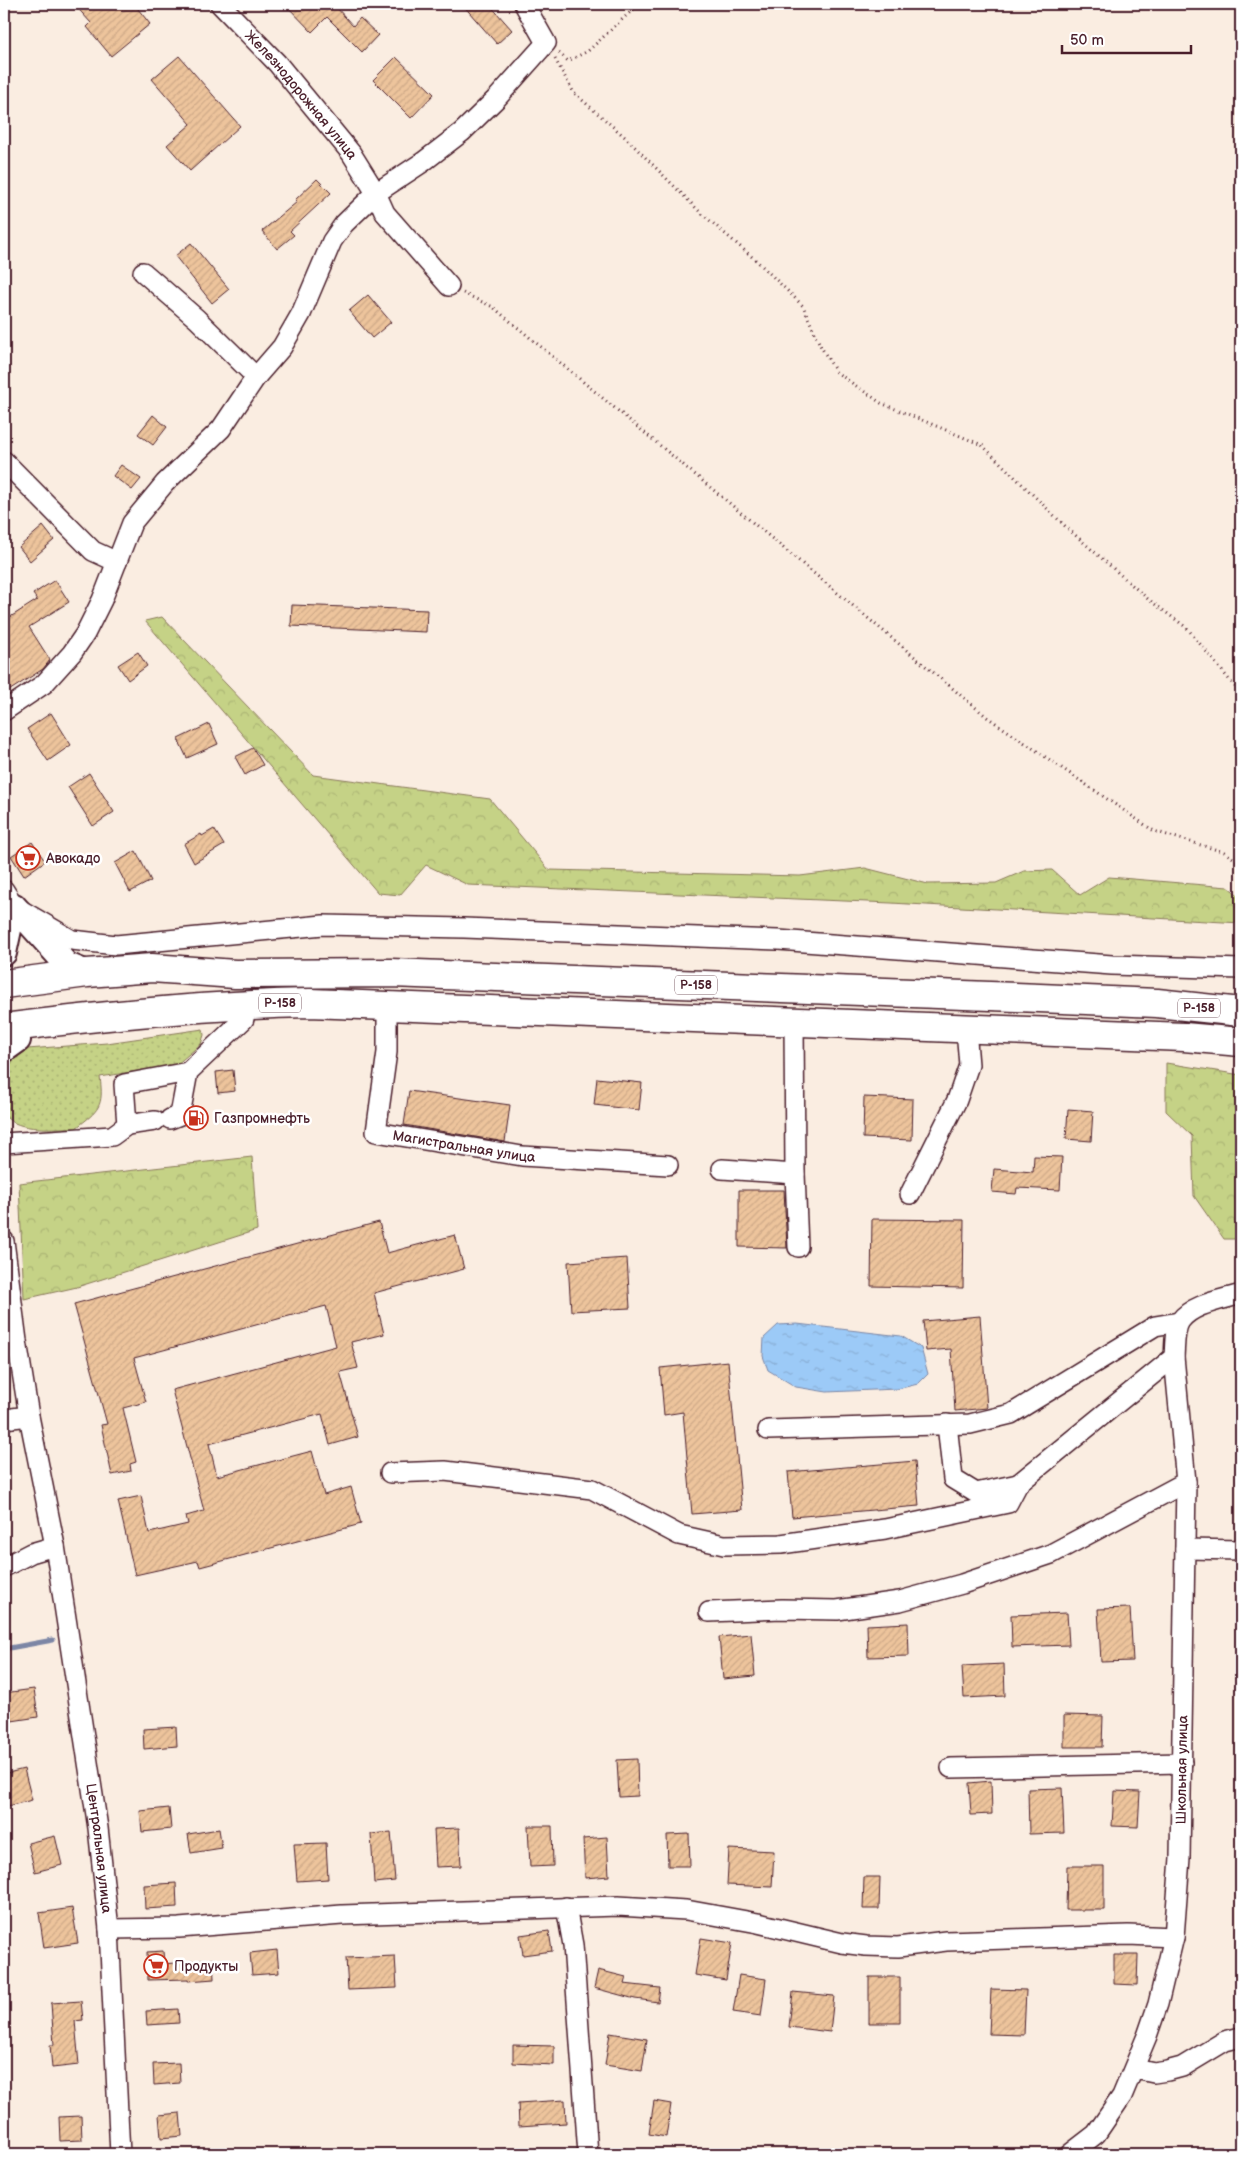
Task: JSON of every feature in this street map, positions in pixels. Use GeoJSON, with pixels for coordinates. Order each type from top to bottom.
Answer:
{"type":"FeatureCollection","features":[{"type":"Feature","properties":{"kind":"highway"},"geometry":{"type":"LineString","coordinates":[[4,984],[87,973],[152,968],[234,974]]}},
{"type":"Feature","properties":{"kind":"highway","name":"Р-158"},"geometry":{"type":"LineString","coordinates":[[4,1002],[79,990],[234,974],[391,973],[1157,1003],[1241,1012]]}},
{"type":"Feature","properties":{"kind":"highway","name":"Р-158"},"geometry":{"type":"LineString","coordinates":[[7,1040],[170,1009],[239,1004],[310,1003],[1184,1037],[1241,1042]]}},
{"type":"Feature","properties":{"kind":"highway"},"geometry":{"type":"LineString","coordinates":[[7,1040],[122,1026],[244,1019],[422,1016],[506,1010]]}},
{"type":"Feature","properties":{"kind":"main road"},"geometry":{"type":"LineString","coordinates":[[4,953],[9,898]]}},
{"type":"Feature","properties":{"kind":"main road"},"geometry":{"type":"LineString","coordinates":[[9,898],[67,965],[87,973]]}},
{"type":"Feature","properties":{"kind":"street","name":"Железнодорожная улица"},"geometry":{"type":"LineString","coordinates":[[220,4],[283,71],[351,153],[386,213],[449,286]]}},
{"type":"Feature","properties":{"kind":"street"},"geometry":{"type":"LineString","coordinates":[[4,711],[44,684],[72,654],[85,634],[102,600],[132,524],[137,516],[165,483],[221,429],[256,377],[282,347],[301,314],[332,241],[344,224],[376,193],[423,162],[462,132],[497,98],[546,43],[524,4]]}},
{"type":"Feature","properties":{"kind":"street"},"geometry":{"type":"LineString","coordinates":[[143,272],[197,319],[256,377]]}},
{"type":"Feature","properties":{"kind":"street"},"geometry":{"type":"LineString","coordinates":[[4,461],[94,551],[117,562]]}},
{"type":"Feature","properties":{"kind":"street"},"geometry":{"type":"LineString","coordinates":[[9,898],[72,940],[116,945],[323,925],[379,926],[778,940],[1112,965],[1241,969]]}},
{"type":"Feature","properties":{"kind":"street"},"geometry":{"type":"LineString","coordinates":[[1157,1003],[1241,998]]}},
{"type":"Feature","properties":{"kind":"street","name":"Магистральная улица"},"geometry":{"type":"LineString","coordinates":[[387,1016],[386,1052],[376,1132],[522,1156],[668,1165]]}},
{"type":"Feature","properties":{"kind":"street"},"geometry":{"type":"LineString","coordinates":[[127,1125],[124,1084],[188,1072],[244,1019]]}},
{"type":"Feature","properties":{"kind":"street"},"geometry":{"type":"LineString","coordinates":[[794,1022],[795,1174],[798,1247]]}},
{"type":"Feature","properties":{"kind":"street"},"geometry":{"type":"LineString","coordinates":[[910,1194],[960,1091],[969,1065],[966,1029]]}},
{"type":"Feature","properties":{"kind":"street"},"geometry":{"type":"LineString","coordinates":[[1184,1037],[1241,1050]]}},
{"type":"Feature","properties":{"kind":"street"},"geometry":{"type":"LineString","coordinates":[[4,1144],[112,1136],[127,1125],[162,1120],[180,1115],[188,1072]]}},
{"type":"Feature","properties":{"kind":"street"},"geometry":{"type":"LineString","coordinates":[[722,1169],[795,1174]]}},
{"type":"Feature","properties":{"kind":"street","name":"Центральная улица"},"geometry":{"type":"LineString","coordinates":[[4,1240],[11,1346],[30,1416],[55,1546],[97,1819],[109,1929],[120,2154]]}},
{"type":"Feature","properties":{"kind":"street"},"geometry":{"type":"LineString","coordinates":[[768,1430],[970,1424],[1011,1414],[1155,1326],[1180,1322],[1191,1312],[1206,1305],[1241,1294]]}},
{"type":"Feature","properties":{"kind":"street","name":"Школьная улица"},"geometry":{"type":"LineString","coordinates":[[1070,2154],[1096,2134],[1108,2119],[1135,2069],[1158,2004],[1174,1937],[1180,1858],[1186,1482],[1174,1356],[1175,1337],[1180,1322]]}},
{"type":"Feature","properties":{"kind":"street"},"geometry":{"type":"LineString","coordinates":[[390,1473],[445,1471],[592,1489],[678,1535],[724,1545],[781,1544],[885,1529],[1008,1503],[1018,1484],[1174,1356]]}},
{"type":"Feature","properties":{"kind":"street"},"geometry":{"type":"LineString","coordinates":[[4,1419],[30,1416]]}},
{"type":"Feature","properties":{"kind":"street"},"geometry":{"type":"LineString","coordinates":[[947,1424],[953,1480],[976,1493],[1018,1484]]}},
{"type":"Feature","properties":{"kind":"street"},"geometry":{"type":"LineString","coordinates":[[709,1612],[782,1609],[837,1610],[900,1601],[962,1584],[1051,1554],[1186,1482]]}},
{"type":"Feature","properties":{"kind":"street"},"geometry":{"type":"LineString","coordinates":[[4,1567],[31,1553],[55,1546]]}},
{"type":"Feature","properties":{"kind":"street"},"geometry":{"type":"LineString","coordinates":[[1185,1549],[1241,1550]]}},
{"type":"Feature","properties":{"kind":"street"},"geometry":{"type":"LineString","coordinates":[[951,1768],[1182,1763]]}},
{"type":"Feature","properties":{"kind":"street"},"geometry":{"type":"LineString","coordinates":[[109,1929],[179,1928],[342,1915],[618,1906],[686,1910],[758,1923],[842,1943],[866,1946],[898,1947],[946,1941],[1118,1935],[1174,1937]]}},
{"type":"Feature","properties":{"kind":"street"},"geometry":{"type":"LineString","coordinates":[[566,1907],[573,1945],[588,2154]]}},
{"type":"Feature","properties":{"kind":"street"},"geometry":{"type":"LineString","coordinates":[[1135,2069],[1154,2073],[1168,2071],[1182,2066],[1225,2041],[1241,2037]]}},
{"type":"Feature","properties":{"kind":"path"},"geometry":{"type":"LineString","coordinates":[[546,43],[568,61],[588,51],[639,4]]}},
{"type":"Feature","properties":{"kind":"path"},"geometry":{"type":"LineString","coordinates":[[546,43],[574,93],[625,137],[701,213],[758,262],[803,306],[821,347],[836,372],[881,402],[982,445],[1066,527],[1148,599],[1187,628],[1241,694]]}},
{"type":"Feature","properties":{"kind":"path"},"geometry":{"type":"LineString","coordinates":[[449,286],[493,307],[987,717],[1154,831],[1224,852],[1241,863]]}},
{"type":"Feature","properties":{"kind":"green space"},"geometry":{"type":"Polygon","coordinates":[[[162,617],[313,775],[490,799],[549,870],[800,876],[865,868],[928,884],[996,883],[1024,871],[1052,870],[1080,895],[1109,877],[1228,887],[1241,897],[1241,923],[891,903],[468,885],[426,865],[400,895],[378,893],[145,621],[162,617]]]}},
{"type":"Feature","properties":{"kind":"green space"},"geometry":{"type":"Polygon","coordinates":[[[203,1029],[204,1035],[201,1044],[176,1065],[100,1077],[101,1095],[98,1107],[90,1117],[76,1128],[28,1127],[10,1121],[4,1115],[4,1059],[14,1050],[107,1043],[203,1029]]]}},
{"type":"Feature","properties":{"kind":"green space"},"geometry":{"type":"Polygon","coordinates":[[[1166,1063],[1241,1075],[1241,1239],[1224,1239],[1194,1196],[1192,1136],[1166,1111],[1166,1063]]]}},
{"type":"Feature","properties":{"kind":"green space"},"geometry":{"type":"Polygon","coordinates":[[[252,1157],[257,1230],[77,1287],[24,1299],[19,1183],[252,1157]]]}},
{"type":"Feature","properties":{"kind":"water"},"geometry":{"type":"Polygon","coordinates":[[[797,1324],[901,1336],[921,1348],[928,1374],[918,1384],[897,1389],[827,1392],[796,1387],[768,1370],[763,1356],[764,1338],[778,1325],[797,1324]]]}},
{"type":"Feature","properties":{"kind":"building"},"geometry":{"type":"Polygon","coordinates":[[[74,4],[134,4],[150,24],[111,56],[87,27],[91,23],[74,4]]]}},
{"type":"Feature","properties":{"kind":"building"},"geometry":{"type":"Polygon","coordinates":[[[285,4],[342,4],[337,8],[353,26],[360,18],[378,35],[362,52],[327,17],[312,32],[285,4]]]}},
{"type":"Feature","properties":{"kind":"building"},"geometry":{"type":"Polygon","coordinates":[[[462,4],[489,4],[512,30],[497,44],[462,4]]]}},
{"type":"Feature","properties":{"kind":"building"},"geometry":{"type":"Polygon","coordinates":[[[179,56],[240,126],[190,171],[167,145],[191,124],[152,79],[179,56]]]}},
{"type":"Feature","properties":{"kind":"building"},"geometry":{"type":"Polygon","coordinates":[[[396,57],[434,94],[411,118],[373,80],[396,57]]]}},
{"type":"Feature","properties":{"kind":"building"},"geometry":{"type":"Polygon","coordinates":[[[317,179],[331,193],[290,231],[294,235],[277,249],[262,231],[297,202],[295,200],[317,179]]]}},
{"type":"Feature","properties":{"kind":"building"},"geometry":{"type":"Polygon","coordinates":[[[191,243],[229,289],[212,303],[175,256],[191,243]]]}},
{"type":"Feature","properties":{"kind":"building"},"geometry":{"type":"Polygon","coordinates":[[[368,295],[391,322],[372,338],[349,311],[368,295]]]}},
{"type":"Feature","properties":{"kind":"building"},"geometry":{"type":"Polygon","coordinates":[[[153,415],[167,427],[153,445],[138,434],[153,415]]]}},
{"type":"Feature","properties":{"kind":"building"},"geometry":{"type":"Polygon","coordinates":[[[121,465],[141,479],[132,490],[113,476],[121,465]]]}},
{"type":"Feature","properties":{"kind":"building"},"geometry":{"type":"Polygon","coordinates":[[[43,526],[54,540],[30,561],[19,547],[43,526]]]}},
{"type":"Feature","properties":{"kind":"building"},"geometry":{"type":"Polygon","coordinates":[[[55,580],[69,602],[29,627],[50,660],[43,669],[4,694],[4,621],[37,600],[33,594],[55,580]]]}},
{"type":"Feature","properties":{"kind":"building"},"geometry":{"type":"Polygon","coordinates":[[[292,605],[427,610],[426,632],[291,626],[292,605]]]}},
{"type":"Feature","properties":{"kind":"building"},"geometry":{"type":"Polygon","coordinates":[[[138,652],[147,666],[128,680],[118,665],[138,652]]]}},
{"type":"Feature","properties":{"kind":"building"},"geometry":{"type":"Polygon","coordinates":[[[51,713],[71,745],[48,761],[27,729],[51,713]]]}},
{"type":"Feature","properties":{"kind":"building"},"geometry":{"type":"Polygon","coordinates":[[[209,724],[218,744],[187,758],[178,739],[209,724]]]}},
{"type":"Feature","properties":{"kind":"building"},"geometry":{"type":"Polygon","coordinates":[[[253,748],[263,765],[245,775],[235,757],[253,748]]]}},
{"type":"Feature","properties":{"kind":"building"},"geometry":{"type":"Polygon","coordinates":[[[89,773],[114,812],[93,826],[68,787],[89,773]]]}},
{"type":"Feature","properties":{"kind":"building"},"geometry":{"type":"Polygon","coordinates":[[[214,829],[224,845],[194,863],[184,844],[214,829]]]}},
{"type":"Feature","properties":{"kind":"building","name":"Авокадо"},"geometry":{"type":"Polygon","coordinates":[[[32,842],[45,861],[24,876],[11,856],[32,842]]]}},
{"type":"Feature","properties":{"kind":"building"},"geometry":{"type":"Polygon","coordinates":[[[136,851],[151,881],[130,892],[115,863],[136,851]]]}},
{"type":"Feature","properties":{"kind":"building"},"geometry":{"type":"Polygon","coordinates":[[[233,1070],[235,1091],[218,1093],[216,1072],[233,1070]]]}},
{"type":"Feature","properties":{"kind":"building"},"geometry":{"type":"Polygon","coordinates":[[[597,1078],[642,1083],[639,1110],[594,1105],[597,1078]]]}},
{"type":"Feature","properties":{"kind":"building"},"geometry":{"type":"Polygon","coordinates":[[[409,1091],[510,1105],[505,1142],[404,1125],[409,1091]]]}},
{"type":"Feature","properties":{"kind":"building"},"geometry":{"type":"Polygon","coordinates":[[[864,1097],[913,1099],[912,1140],[863,1138],[864,1097]]]}},
{"type":"Feature","properties":{"kind":"building"},"geometry":{"type":"Polygon","coordinates":[[[1068,1109],[1093,1111],[1091,1141],[1066,1139],[1068,1109]]]}},
{"type":"Feature","properties":{"kind":"building"},"geometry":{"type":"Polygon","coordinates":[[[1034,1156],[1062,1157],[1060,1190],[1017,1188],[1016,1194],[992,1192],[994,1169],[1033,1172],[1034,1156]]]}},
{"type":"Feature","properties":{"kind":"building"},"geometry":{"type":"Polygon","coordinates":[[[739,1190],[784,1190],[787,1248],[739,1247],[739,1190]]]}},
{"type":"Feature","properties":{"kind":"building"},"geometry":{"type":"Polygon","coordinates":[[[872,1219],[964,1220],[963,1288],[871,1286],[872,1219]]]}},
{"type":"Feature","properties":{"kind":"building"},"geometry":{"type":"Polygon","coordinates":[[[379,1222],[387,1253],[455,1235],[464,1269],[374,1293],[384,1334],[351,1342],[358,1368],[340,1372],[358,1437],[330,1445],[322,1414],[209,1444],[217,1476],[312,1451],[324,1495],[351,1487],[361,1524],[200,1567],[198,1561],[135,1575],[118,1501],[141,1496],[149,1533],[188,1524],[186,1516],[204,1511],[172,1390],[336,1346],[326,1306],[134,1358],[146,1402],[123,1408],[136,1462],[130,1464],[131,1471],[112,1475],[101,1425],[107,1424],[74,1304],[379,1222]]]}},
{"type":"Feature","properties":{"kind":"building"},"geometry":{"type":"Polygon","coordinates":[[[627,1258],[630,1308],[571,1311],[568,1262],[627,1258]]]}},
{"type":"Feature","properties":{"kind":"building"},"geometry":{"type":"Polygon","coordinates":[[[980,1316],[987,1408],[955,1411],[951,1349],[926,1351],[923,1321],[980,1316]]]}},
{"type":"Feature","properties":{"kind":"building"},"geometry":{"type":"Polygon","coordinates":[[[728,1361],[742,1510],[692,1514],[683,1412],[664,1415],[660,1368],[728,1361]]]}},
{"type":"Feature","properties":{"kind":"building"},"geometry":{"type":"Polygon","coordinates":[[[915,1461],[919,1506],[792,1517],[788,1472],[915,1461]]]}},
{"type":"Feature","properties":{"kind":"building"},"geometry":{"type":"Polygon","coordinates":[[[1130,1608],[1133,1661],[1101,1662],[1098,1609],[1130,1608]]]}},
{"type":"Feature","properties":{"kind":"building"},"geometry":{"type":"Polygon","coordinates":[[[1067,1613],[1069,1645],[1012,1647],[1011,1615],[1067,1613]]]}},
{"type":"Feature","properties":{"kind":"building"},"geometry":{"type":"Polygon","coordinates":[[[908,1623],[909,1656],[868,1657],[867,1625],[908,1623]]]}},
{"type":"Feature","properties":{"kind":"building"},"geometry":{"type":"Polygon","coordinates":[[[751,1634],[755,1676],[723,1679],[719,1637],[751,1634]]]}},
{"type":"Feature","properties":{"kind":"building"},"geometry":{"type":"Polygon","coordinates":[[[1004,1664],[1005,1696],[964,1698],[962,1666],[1004,1664]]]}},
{"type":"Feature","properties":{"kind":"building"},"geometry":{"type":"Polygon","coordinates":[[[34,1689],[38,1717],[5,1722],[4,1693],[34,1689]]]}},
{"type":"Feature","properties":{"kind":"building"},"geometry":{"type":"Polygon","coordinates":[[[1064,1715],[1103,1716],[1102,1747],[1064,1747],[1064,1715]]]}},
{"type":"Feature","properties":{"kind":"building"},"geometry":{"type":"Polygon","coordinates":[[[176,1727],[177,1746],[144,1749],[143,1729],[176,1727]]]}},
{"type":"Feature","properties":{"kind":"building"},"geometry":{"type":"Polygon","coordinates":[[[637,1759],[638,1796],[619,1797],[617,1760],[637,1759]]]}},
{"type":"Feature","properties":{"kind":"building"},"geometry":{"type":"Polygon","coordinates":[[[24,1769],[32,1800],[4,1807],[4,1774],[24,1769]]]}},
{"type":"Feature","properties":{"kind":"building"},"geometry":{"type":"Polygon","coordinates":[[[991,1781],[992,1814],[971,1815],[969,1783],[991,1781]]]}},
{"type":"Feature","properties":{"kind":"building"},"geometry":{"type":"Polygon","coordinates":[[[1062,1788],[1064,1833],[1029,1834],[1028,1789],[1062,1788]]]}},
{"type":"Feature","properties":{"kind":"building"},"geometry":{"type":"Polygon","coordinates":[[[1114,1791],[1140,1792],[1138,1827],[1112,1826],[1114,1791]]]}},
{"type":"Feature","properties":{"kind":"building"},"geometry":{"type":"Polygon","coordinates":[[[169,1808],[171,1829],[142,1832],[140,1811],[169,1808]]]}},
{"type":"Feature","properties":{"kind":"building"},"geometry":{"type":"Polygon","coordinates":[[[528,1826],[552,1826],[553,1866],[530,1867],[528,1826]]]}},
{"type":"Feature","properties":{"kind":"building"},"geometry":{"type":"Polygon","coordinates":[[[459,1828],[461,1866],[436,1867],[434,1829],[459,1828]]]}},
{"type":"Feature","properties":{"kind":"building"},"geometry":{"type":"Polygon","coordinates":[[[219,1829],[222,1848],[191,1853],[188,1834],[219,1829]]]}},
{"type":"Feature","properties":{"kind":"building"},"geometry":{"type":"Polygon","coordinates":[[[391,1832],[395,1881],[374,1883],[371,1834],[391,1832]]]}},
{"type":"Feature","properties":{"kind":"building"},"geometry":{"type":"Polygon","coordinates":[[[689,1834],[690,1866],[668,1866],[667,1835],[689,1834]]]}},
{"type":"Feature","properties":{"kind":"building"},"geometry":{"type":"Polygon","coordinates":[[[55,1836],[62,1865],[35,1872],[28,1843],[55,1836]]]}},
{"type":"Feature","properties":{"kind":"building"},"geometry":{"type":"Polygon","coordinates":[[[607,1837],[609,1876],[585,1878],[583,1839],[607,1837]]]}},
{"type":"Feature","properties":{"kind":"building"},"geometry":{"type":"Polygon","coordinates":[[[326,1843],[328,1879],[297,1881],[294,1844],[326,1843]]]}},
{"type":"Feature","properties":{"kind":"building"},"geometry":{"type":"Polygon","coordinates":[[[729,1849],[774,1851],[772,1887],[727,1885],[729,1849]]]}},
{"type":"Feature","properties":{"kind":"building"},"geometry":{"type":"Polygon","coordinates":[[[1067,1866],[1104,1866],[1104,1910],[1066,1910],[1067,1866]]]}},
{"type":"Feature","properties":{"kind":"building"},"geometry":{"type":"Polygon","coordinates":[[[864,1877],[880,1877],[879,1909],[863,1909],[864,1877]]]}},
{"type":"Feature","properties":{"kind":"building"},"geometry":{"type":"Polygon","coordinates":[[[176,1883],[177,1907],[145,1909],[144,1885],[176,1883]]]}},
{"type":"Feature","properties":{"kind":"building"},"geometry":{"type":"Polygon","coordinates":[[[72,1908],[78,1943],[44,1948],[39,1913],[72,1908]]]}},
{"type":"Feature","properties":{"kind":"building"},"geometry":{"type":"Polygon","coordinates":[[[549,1931],[552,1951],[523,1955],[520,1935],[549,1931]]]}},
{"type":"Feature","properties":{"kind":"building"},"geometry":{"type":"Polygon","coordinates":[[[701,1938],[732,1943],[726,1980],[695,1975],[701,1938]]]}},
{"type":"Feature","properties":{"kind":"building"},"geometry":{"type":"Polygon","coordinates":[[[277,1950],[279,1973],[252,1975],[250,1953],[277,1950]]]}},
{"type":"Feature","properties":{"kind":"building"},"geometry":{"type":"Polygon","coordinates":[[[163,1951],[164,1964],[213,1959],[214,1979],[188,1981],[188,1979],[148,1980],[147,1952],[163,1951]]]}},
{"type":"Feature","properties":{"kind":"building"},"geometry":{"type":"Polygon","coordinates":[[[1114,1955],[1138,1955],[1137,1985],[1114,1984],[1114,1955]]]}},
{"type":"Feature","properties":{"kind":"building"},"geometry":{"type":"Polygon","coordinates":[[[395,1956],[397,1988],[348,1990],[346,1958],[395,1956]]]}},
{"type":"Feature","properties":{"kind":"building"},"geometry":{"type":"Polygon","coordinates":[[[598,1970],[626,1977],[624,1984],[660,1988],[658,2002],[635,1999],[594,1988],[598,1970]]]}},
{"type":"Feature","properties":{"kind":"building"},"geometry":{"type":"Polygon","coordinates":[[[739,1975],[766,1979],[761,2016],[733,2012],[739,1975]]]}},
{"type":"Feature","properties":{"kind":"building"},"geometry":{"type":"Polygon","coordinates":[[[869,1977],[900,1977],[900,2023],[869,2023],[869,1977]]]}},
{"type":"Feature","properties":{"kind":"building"},"geometry":{"type":"Polygon","coordinates":[[[991,1989],[1026,1990],[1024,2035],[989,2034],[991,1989]]]}},
{"type":"Feature","properties":{"kind":"building"},"geometry":{"type":"Polygon","coordinates":[[[793,1992],[834,1996],[830,2032],[789,2027],[793,1992]]]}},
{"type":"Feature","properties":{"kind":"building"},"geometry":{"type":"Polygon","coordinates":[[[81,2001],[83,2020],[75,2021],[79,2065],[52,2068],[50,2045],[54,2045],[51,2003],[81,2001]]]}},
{"type":"Feature","properties":{"kind":"building"},"geometry":{"type":"Polygon","coordinates":[[[178,2009],[179,2023],[147,2025],[146,2011],[178,2009]]]}},
{"type":"Feature","properties":{"kind":"building"},"geometry":{"type":"Polygon","coordinates":[[[610,2033],[647,2039],[642,2071],[605,2065],[610,2033]]]}},
{"type":"Feature","properties":{"kind":"building"},"geometry":{"type":"Polygon","coordinates":[[[513,2045],[554,2046],[554,2065],[513,2063],[513,2045]]]}},
{"type":"Feature","properties":{"kind":"building"},"geometry":{"type":"Polygon","coordinates":[[[179,2063],[180,2083],[154,2085],[153,2064],[179,2063]]]}},
{"type":"Feature","properties":{"kind":"building"},"geometry":{"type":"Polygon","coordinates":[[[565,2100],[566,2123],[519,2126],[518,2103],[565,2100]]]}},
{"type":"Feature","properties":{"kind":"building"},"geometry":{"type":"Polygon","coordinates":[[[654,2101],[671,2104],[666,2137],[649,2134],[654,2101]]]}},
{"type":"Feature","properties":{"kind":"building"},"geometry":{"type":"Polygon","coordinates":[[[180,2113],[182,2136],[161,2138],[159,2115],[180,2113]]]}},
{"type":"Feature","properties":{"kind":"building"},"geometry":{"type":"Polygon","coordinates":[[[81,2116],[82,2140],[60,2141],[59,2117],[81,2116]]]}},
{"type":"Feature","properties":{"kind":"waterway"},"geometry":{"type":"LineString","coordinates":[[4,1649],[53,1640]]}},
{"type":"Feature","properties":{"kind":"place","name":"Авокадо"},"geometry":{"type":"Point","coordinates":[28,858]}},
{"type":"Feature","properties":{"kind":"place","name":"Газпромнефть"},"geometry":{"type":"Point","coordinates":[196,1118]}},
{"type":"Feature","properties":{"kind":"place","name":"Продукты"},"geometry":{"type":"Point","coordinates":[156,1966]}}]}
